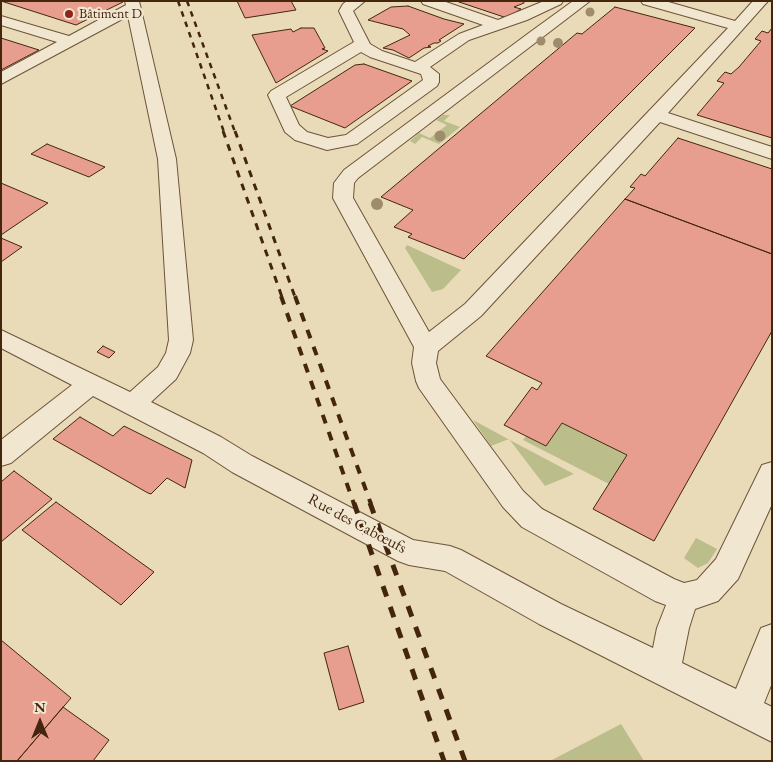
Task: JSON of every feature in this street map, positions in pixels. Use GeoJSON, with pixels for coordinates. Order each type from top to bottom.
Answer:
{"type":"FeatureCollection","features":[{"type":"Feature","properties":{"kind":"street"},"geometry":{"type":"LineString","coordinates":[[358,1],[348,7],[346,11],[362,44],[369,51],[430,74],[432,82],[352,140],[327,144],[301,136],[292,128],[277,94],[362,44]]}},
{"type":"Feature","properties":{"kind":"street"},"geometry":{"type":"LineString","coordinates":[[428,1],[497,25]]}},
{"type":"Feature","properties":{"kind":"street"},"geometry":{"type":"LineString","coordinates":[[417,68],[464,37],[522,17],[556,1]]}},
{"type":"Feature","properties":{"kind":"street"},"geometry":{"type":"LineString","coordinates":[[583,1],[532,37],[351,174],[344,182],[343,198],[426,347],[424,363],[428,381],[513,498],[532,518],[666,591],[684,597],[707,591],[727,569],[772,473]]}},
{"type":"Feature","properties":{"kind":"street"},"geometry":{"type":"LineString","coordinates":[[648,1],[737,26]]}},
{"type":"Feature","properties":{"kind":"street"},"geometry":{"type":"LineString","coordinates":[[1,79],[132,4],[167,159],[180,340],[178,353],[167,373],[133,404]]}},
{"type":"Feature","properties":{"kind":"street"},"geometry":{"type":"LineString","coordinates":[[426,347],[473,310],[657,115],[737,26],[763,6]]}},
{"type":"Feature","properties":{"kind":"street"},"geometry":{"type":"LineString","coordinates":[[1,20],[70,41]]}},
{"type":"Feature","properties":{"kind":"street"},"geometry":{"type":"LineString","coordinates":[[657,115],[772,153]]}},
{"type":"Feature","properties":{"kind":"street","name":"Rue des Cabœufs"},"geometry":{"type":"LineString","coordinates":[[1,338],[133,404],[409,552],[450,559],[550,614],[758,718]]}},
{"type":"Feature","properties":{"kind":"street"},"geometry":{"type":"LineString","coordinates":[[1,456],[92,383]]}},
{"type":"Feature","properties":{"kind":"street"},"geometry":{"type":"LineString","coordinates":[[664,671],[672,628],[684,597]]}},
{"type":"Feature","properties":{"kind":"street"},"geometry":{"type":"LineString","coordinates":[[758,718],[772,639]]}},
{"type":"Feature","properties":{"kind":"green space"},"geometry":{"type":"Polygon","coordinates":[[[443,115],[450,115],[444,121],[460,127],[439,144],[422,137],[415,144],[410,141],[419,133],[430,138],[447,125],[436,120],[443,115]]]}},
{"type":"Feature","properties":{"kind":"green space"},"geometry":{"type":"Polygon","coordinates":[[[407,245],[461,270],[443,289],[432,292],[405,248],[407,245]]]}},
{"type":"Feature","properties":{"kind":"green space"},"geometry":{"type":"Polygon","coordinates":[[[473,420],[508,439],[491,446],[473,420]]]}},
{"type":"Feature","properties":{"kind":"green space"},"geometry":{"type":"Polygon","coordinates":[[[562,423],[627,455],[609,484],[523,440],[526,436],[546,446],[562,423]]]}},
{"type":"Feature","properties":{"kind":"green space"},"geometry":{"type":"Polygon","coordinates":[[[510,440],[574,474],[545,486],[510,440]]]}},
{"type":"Feature","properties":{"kind":"green space"},"geometry":{"type":"Polygon","coordinates":[[[696,538],[717,549],[708,563],[698,568],[684,558],[696,538]]]}},
{"type":"Feature","properties":{"kind":"green space"},"geometry":{"type":"Polygon","coordinates":[[[621,724],[644,761],[550,761],[621,724]]]}},
{"type":"Feature","properties":{"kind":"building","name":"Bâtiment D"},"geometry":{"type":"Polygon","coordinates":[[[1,1],[123,1],[123,2],[76,25],[1,1]]]}},
{"type":"Feature","properties":{"kind":"building"},"geometry":{"type":"Polygon","coordinates":[[[237,1],[291,1],[296,10],[245,18],[237,1]]]}},
{"type":"Feature","properties":{"kind":"building"},"geometry":{"type":"Polygon","coordinates":[[[456,1],[524,1],[524,3],[514,7],[521,9],[507,18],[456,1]]]}},
{"type":"Feature","properties":{"kind":"building"},"geometry":{"type":"Polygon","coordinates":[[[408,6],[464,24],[439,40],[441,41],[438,43],[424,48],[409,58],[393,50],[383,48],[410,35],[403,29],[368,20],[391,7],[408,6]]]}},
{"type":"Feature","properties":{"kind":"building"},"geometry":{"type":"Polygon","coordinates":[[[615,7],[695,28],[464,259],[408,237],[412,234],[394,227],[413,210],[381,197],[577,33],[582,34],[615,7]]]}},
{"type":"Feature","properties":{"kind":"building"},"geometry":{"type":"Polygon","coordinates":[[[301,28],[314,28],[325,48],[322,49],[328,51],[276,83],[252,35],[291,29],[293,32],[301,28]]]}},
{"type":"Feature","properties":{"kind":"building"},"geometry":{"type":"Polygon","coordinates":[[[772,28],[772,138],[697,115],[724,83],[717,81],[725,72],[731,74],[739,67],[761,41],[755,39],[762,31],[768,33],[772,28]]]}},
{"type":"Feature","properties":{"kind":"building"},"geometry":{"type":"Polygon","coordinates":[[[1,38],[39,50],[1,70],[1,38]]]}},
{"type":"Feature","properties":{"kind":"building"},"geometry":{"type":"Polygon","coordinates":[[[364,64],[412,81],[345,128],[290,106],[355,65],[364,64]]]}},
{"type":"Feature","properties":{"kind":"building"},"geometry":{"type":"Polygon","coordinates":[[[678,138],[772,169],[772,254],[625,199],[635,188],[630,187],[641,174],[645,176],[678,138]]]}},
{"type":"Feature","properties":{"kind":"building"},"geometry":{"type":"Polygon","coordinates":[[[47,144],[105,167],[89,177],[31,154],[47,144]]]}},
{"type":"Feature","properties":{"kind":"building"},"geometry":{"type":"Polygon","coordinates":[[[1,183],[48,203],[1,235],[1,183]]]}},
{"type":"Feature","properties":{"kind":"building"},"geometry":{"type":"Polygon","coordinates":[[[625,199],[772,254],[772,331],[654,541],[593,509],[627,455],[562,423],[546,446],[504,425],[532,387],[537,390],[542,383],[486,356],[625,199]]]}},
{"type":"Feature","properties":{"kind":"building"},"geometry":{"type":"Polygon","coordinates":[[[1,238],[22,247],[1,262],[1,238]]]}},
{"type":"Feature","properties":{"kind":"building"},"geometry":{"type":"Polygon","coordinates":[[[103,346],[115,352],[109,358],[97,352],[103,346]]]}},
{"type":"Feature","properties":{"kind":"building"},"geometry":{"type":"Polygon","coordinates":[[[80,417],[113,436],[124,426],[192,460],[185,488],[167,478],[151,494],[148,493],[53,439],[80,417]]]}},
{"type":"Feature","properties":{"kind":"building"},"geometry":{"type":"Polygon","coordinates":[[[14,471],[52,499],[1,542],[1,482],[14,471]]]}},
{"type":"Feature","properties":{"kind":"building"},"geometry":{"type":"Polygon","coordinates":[[[56,502],[154,572],[121,605],[22,530],[56,502]]]}},
{"type":"Feature","properties":{"kind":"building"},"geometry":{"type":"Polygon","coordinates":[[[1,640],[71,698],[17,761],[1,761],[1,640]]]}},
{"type":"Feature","properties":{"kind":"building"},"geometry":{"type":"Polygon","coordinates":[[[348,646],[364,702],[339,710],[324,653],[348,646]]]}},
{"type":"Feature","properties":{"kind":"building"},"geometry":{"type":"Polygon","coordinates":[[[63,707],[109,740],[93,761],[17,761],[63,707]]]}},
{"type":"Feature","properties":{"kind":"railway"},"geometry":{"type":"LineString","coordinates":[[178,1],[224,132]]}},
{"type":"Feature","properties":{"kind":"railway"},"geometry":{"type":"LineString","coordinates":[[187,1],[235,132]]}},
{"type":"Feature","properties":{"kind":"railway"},"geometry":{"type":"LineString","coordinates":[[223,131],[282,297]]}},
{"type":"Feature","properties":{"kind":"railway"},"geometry":{"type":"LineString","coordinates":[[235,131],[295,297]]}},
{"type":"Feature","properties":{"kind":"railway"},"geometry":{"type":"LineString","coordinates":[[281,296],[354,504]]}},
{"type":"Feature","properties":{"kind":"railway"},"geometry":{"type":"LineString","coordinates":[[295,296],[371,504]]}},
{"type":"Feature","properties":{"kind":"railway"},"geometry":{"type":"LineString","coordinates":[[354,503],[444,761]]}},
{"type":"Feature","properties":{"kind":"railway"},"geometry":{"type":"LineString","coordinates":[[370,503],[465,761]]}},
{"type":"Feature","properties":{"kind":"place","name":"Bâtiment D"},"geometry":{"type":"Point","coordinates":[69,14]}}]}
